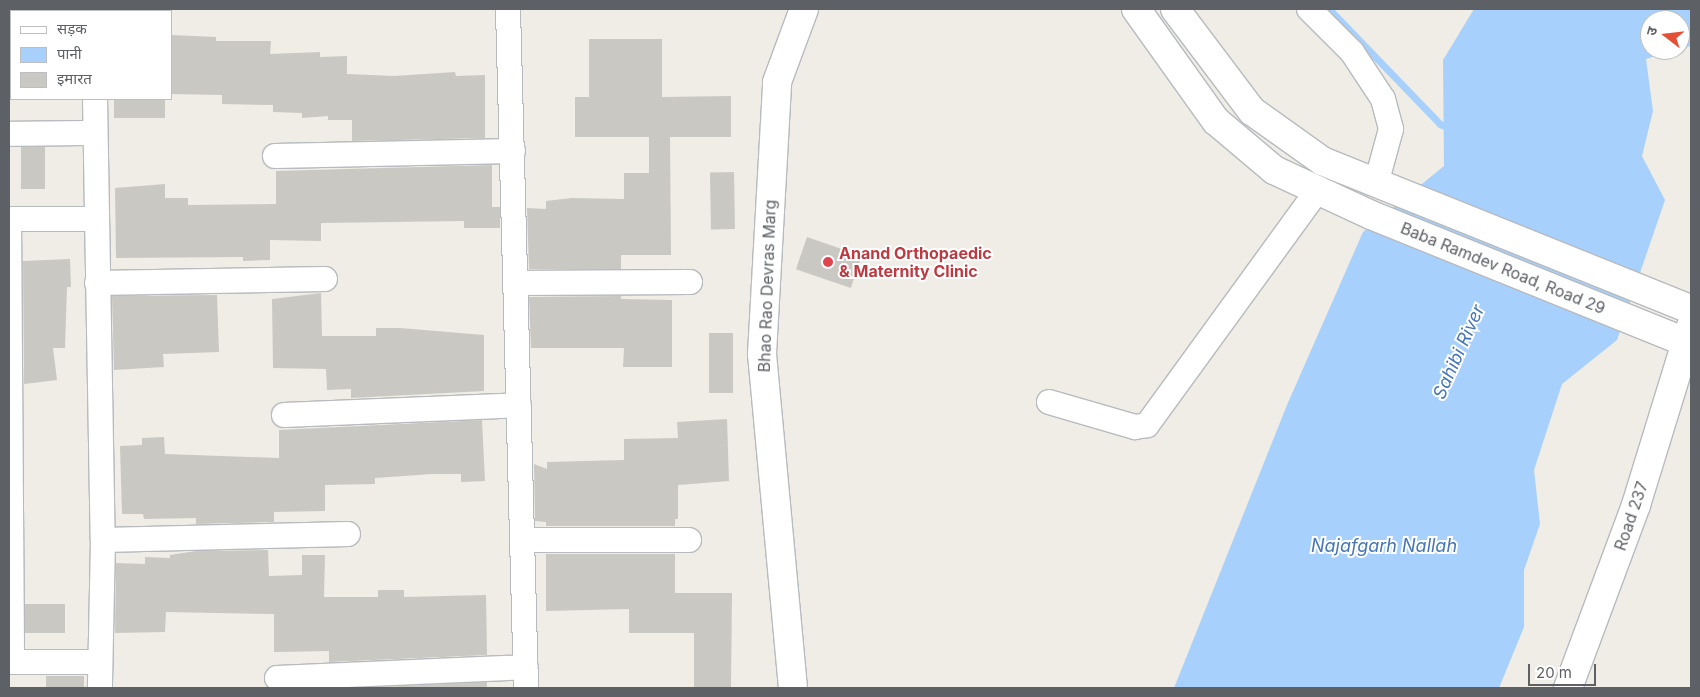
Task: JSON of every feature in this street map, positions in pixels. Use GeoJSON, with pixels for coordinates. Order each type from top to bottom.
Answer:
{"type":"FeatureCollection","features":[{"type":"Feature","properties":{"kind":"street"},"geometry":{"type":"LineString","coordinates":[[277,678],[526,678],[508,9]]}},
{"type":"Feature","properties":{"kind":"street","name":"Bhao Rao Devras Marg"},"geometry":{"type":"LineString","coordinates":[[793,688],[762,354],[777,82],[804,9]]}},
{"type":"Feature","properties":{"kind":"street","name":"Baba Ramdev Road, Road 29"},"geometry":{"type":"LineString","coordinates":[[1136,9],[1216,121],[1274,170],[1364,211],[1635,321],[1689,337]]}},
{"type":"Feature","properties":{"kind":"street"},"geometry":{"type":"LineString","coordinates":[[1175,9],[1252,110],[1322,161],[1691,309]]}},
{"type":"Feature","properties":{"kind":"street"},"geometry":{"type":"LineString","coordinates":[[1309,9],[1352,52],[1383,99],[1390,128],[1380,185],[1364,211]]}},
{"type":"Feature","properties":{"kind":"street"},"geometry":{"type":"LineString","coordinates":[[95,100],[103,540],[100,688]]}},
{"type":"Feature","properties":{"kind":"street"},"geometry":{"type":"LineString","coordinates":[[9,134],[95,133]]}},
{"type":"Feature","properties":{"kind":"street"},"geometry":{"type":"LineString","coordinates":[[275,156],[512,151]]}},
{"type":"Feature","properties":{"kind":"street"},"geometry":{"type":"LineString","coordinates":[[1049,402],[1135,427],[1147,424],[1318,190]]}},
{"type":"Feature","properties":{"kind":"street"},"geometry":{"type":"LineString","coordinates":[[96,219],[9,219],[10,662],[100,662]]}},
{"type":"Feature","properties":{"kind":"street"},"geometry":{"type":"LineString","coordinates":[[97,283],[325,279]]}},
{"type":"Feature","properties":{"kind":"street"},"geometry":{"type":"LineString","coordinates":[[516,283],[690,282]]}},
{"type":"Feature","properties":{"kind":"street","name":"Road 237"},"geometry":{"type":"LineString","coordinates":[[1568,688],[1636,505],[1689,337]]}},
{"type":"Feature","properties":{"kind":"street"},"geometry":{"type":"LineString","coordinates":[[284,415],[519,405]]}},
{"type":"Feature","properties":{"kind":"street"},"geometry":{"type":"LineString","coordinates":[[103,540],[348,534]]}},
{"type":"Feature","properties":{"kind":"street"},"geometry":{"type":"LineString","coordinates":[[523,540],[688,540]]}},
{"type":"Feature","properties":{"kind":"water","name":"Najafgarh Nallah"},"geometry":{"type":"Polygon","coordinates":[[[1474,9],[1691,9],[1690,46],[1690,10],[1640,10],[1640,60],[1646,60],[1653,111],[1642,156],[1665,200],[1617,340],[1562,384],[1534,470],[1540,524],[1524,570],[1524,627],[1499,688],[1174,688],[1287,405],[1363,232],[1444,166],[1443,60],[1474,9]]]}},
{"type":"Feature","properties":{"kind":"building"},"geometry":{"type":"Polygon","coordinates":[[[172,35],[216,37],[216,41],[271,41],[270,54],[320,52],[320,57],[347,56],[347,74],[394,76],[455,72],[456,76],[485,75],[485,138],[352,141],[352,120],[328,120],[328,116],[302,118],[302,113],[273,112],[273,105],[222,104],[222,95],[172,94],[172,35]]]}},
{"type":"Feature","properties":{"kind":"building"},"geometry":{"type":"Polygon","coordinates":[[[589,39],[662,39],[662,97],[731,96],[731,137],[670,137],[671,255],[621,255],[621,269],[529,269],[527,208],[546,209],[546,201],[572,198],[624,199],[624,173],[649,173],[649,137],[575,137],[575,97],[589,97],[589,39]]]}},
{"type":"Feature","properties":{"kind":"building"},"geometry":{"type":"Polygon","coordinates":[[[114,100],[165,100],[165,118],[114,118],[114,100]]]}},
{"type":"Feature","properties":{"kind":"building"},"geometry":{"type":"Polygon","coordinates":[[[21,147],[45,147],[45,189],[21,189],[21,147]]]}},
{"type":"Feature","properties":{"kind":"building"},"geometry":{"type":"Polygon","coordinates":[[[492,165],[492,207],[500,207],[500,228],[464,228],[464,221],[321,223],[321,241],[270,240],[270,260],[243,261],[243,257],[116,258],[115,188],[165,184],[165,198],[188,198],[188,205],[276,204],[276,171],[492,165]]]}},
{"type":"Feature","properties":{"kind":"building"},"geometry":{"type":"Polygon","coordinates":[[[710,172],[734,172],[735,229],[711,229],[710,172]]]}},
{"type":"Feature","properties":{"kind":"building"},"geometry":{"type":"Polygon","coordinates":[[[807,237],[862,256],[851,288],[796,269],[807,237]]]}},
{"type":"Feature","properties":{"kind":"building"},"geometry":{"type":"Polygon","coordinates":[[[70,259],[71,287],[67,287],[65,348],[53,348],[57,380],[24,384],[23,261],[70,259]]]}},
{"type":"Feature","properties":{"kind":"building"},"geometry":{"type":"Polygon","coordinates":[[[321,293],[322,336],[376,336],[376,328],[400,328],[484,335],[484,391],[351,398],[351,389],[327,390],[326,369],[273,368],[272,299],[321,293]]]}},
{"type":"Feature","properties":{"kind":"building"},"geometry":{"type":"Polygon","coordinates":[[[217,295],[219,352],[163,354],[164,367],[114,370],[112,296],[217,295]]]}},
{"type":"Feature","properties":{"kind":"building"},"geometry":{"type":"Polygon","coordinates":[[[621,296],[621,299],[672,300],[672,367],[623,367],[624,348],[531,348],[529,297],[621,296]]]}},
{"type":"Feature","properties":{"kind":"building"},"geometry":{"type":"Polygon","coordinates":[[[709,333],[733,333],[733,393],[709,393],[709,333]]]}},
{"type":"Feature","properties":{"kind":"building"},"geometry":{"type":"Polygon","coordinates":[[[727,419],[729,481],[678,485],[678,519],[675,519],[675,526],[546,526],[546,522],[535,521],[534,464],[547,469],[547,462],[624,460],[624,439],[678,438],[677,422],[727,419]]]}},
{"type":"Feature","properties":{"kind":"building"},"geometry":{"type":"Polygon","coordinates":[[[482,420],[485,481],[461,482],[461,474],[432,474],[375,478],[375,484],[325,485],[325,511],[274,512],[274,522],[196,524],[196,518],[144,519],[143,514],[122,514],[120,446],[142,445],[142,438],[164,437],[165,454],[279,458],[279,430],[482,420]]]}},
{"type":"Feature","properties":{"kind":"building"},"geometry":{"type":"Polygon","coordinates":[[[268,550],[269,576],[302,575],[302,555],[325,555],[324,597],[378,597],[378,590],[404,590],[404,597],[486,595],[487,655],[329,662],[329,651],[274,652],[274,614],[166,612],[165,632],[115,633],[116,563],[145,564],[145,557],[170,558],[170,555],[196,551],[268,550]]]}},
{"type":"Feature","properties":{"kind":"building"},"geometry":{"type":"Polygon","coordinates":[[[546,554],[675,554],[675,593],[732,593],[731,688],[694,688],[694,633],[629,633],[629,609],[546,611],[546,554]]]}},
{"type":"Feature","properties":{"kind":"building"},"geometry":{"type":"Polygon","coordinates":[[[25,604],[65,604],[65,633],[25,633],[25,604]]]}},
{"type":"Feature","properties":{"kind":"building"},"geometry":{"type":"Polygon","coordinates":[[[46,676],[84,676],[84,688],[46,688],[46,676]]]}},
{"type":"Feature","properties":{"kind":"building"},"geometry":{"type":"Polygon","coordinates":[[[487,682],[487,688],[357,688],[487,682]]]}},
{"type":"Feature","properties":{"kind":"waterway"},"geometry":{"type":"LineString","coordinates":[[1329,9],[1440,124],[1451,129]]}},
{"type":"Feature","properties":{"kind":"place","name":"Anand Orthopaedic & Maternity Clinic"},"geometry":{"type":"Point","coordinates":[828,262]}},
{"type":"Feature","properties":{"kind":"water label","name":"Sahibi River"},"geometry":{"type":"Point","coordinates":[1459,352]}}]}
